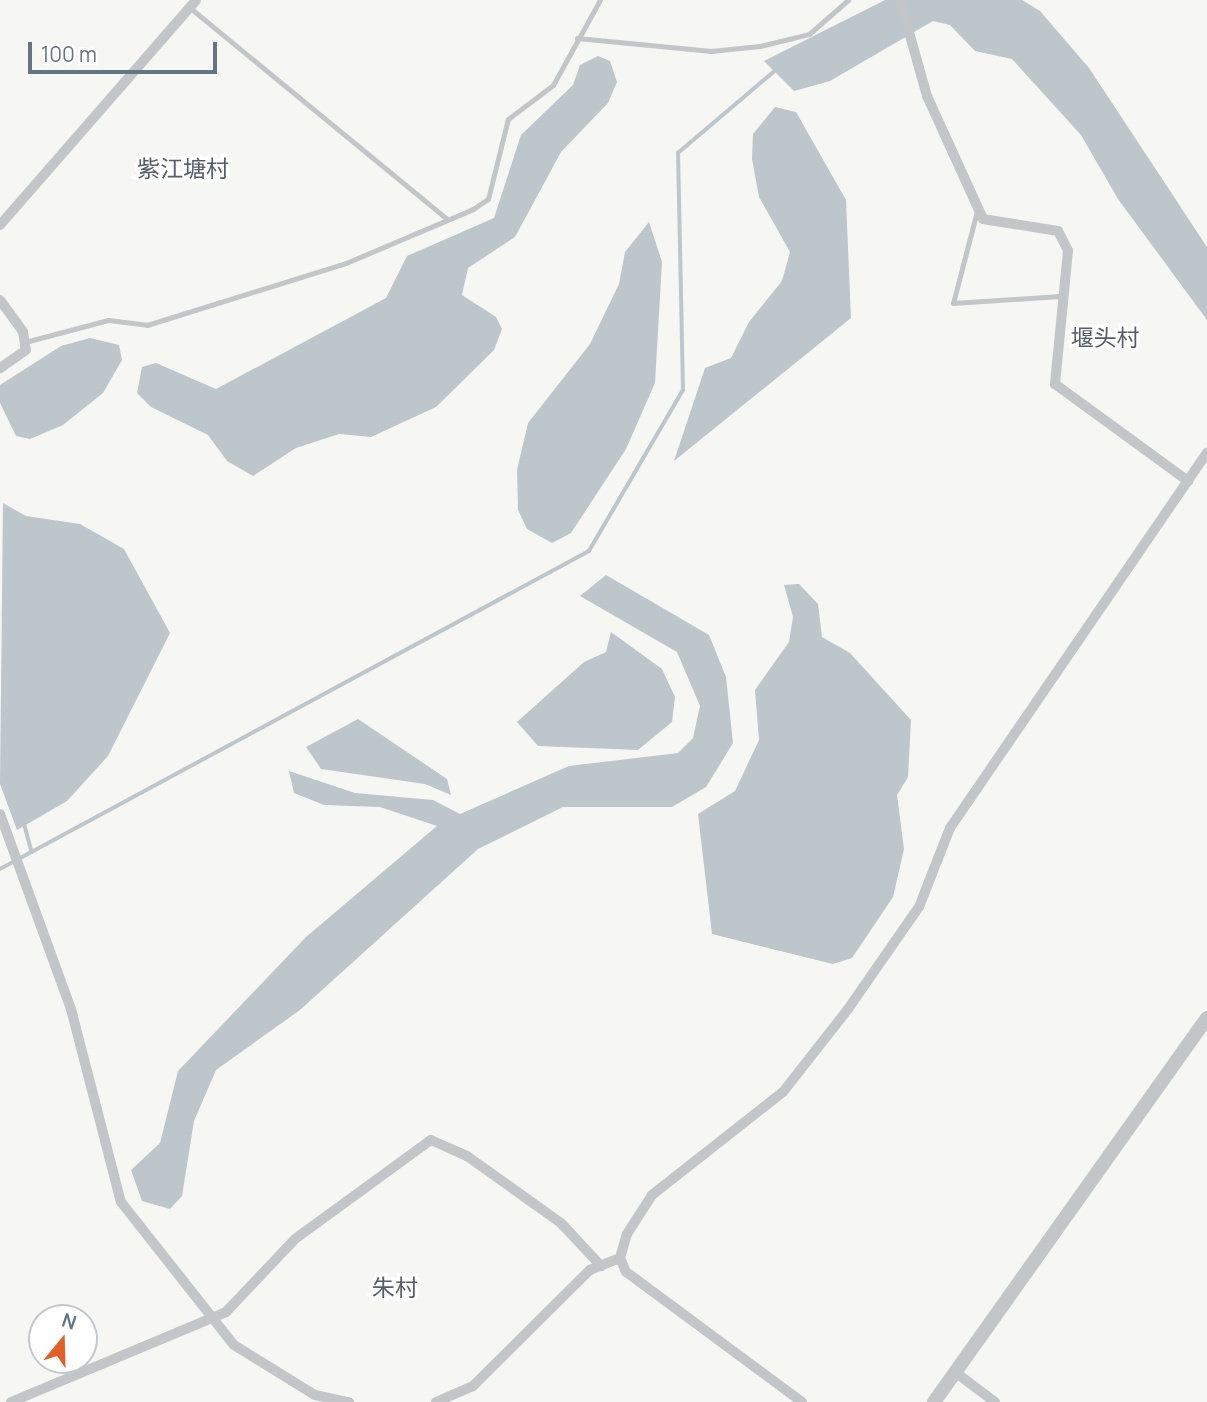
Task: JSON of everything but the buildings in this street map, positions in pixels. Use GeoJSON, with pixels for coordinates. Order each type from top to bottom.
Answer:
{"type":"FeatureCollection","features":[{"type":"Feature","properties":{"kind":"street"},"geometry":{"type":"LineString","coordinates":[[900,0],[927,96],[983,219],[1058,231],[1068,251],[1060,296],[1055,384],[1188,481]]}},
{"type":"Feature","properties":{"kind":"street"},"geometry":{"type":"LineString","coordinates":[[0,225],[192,4]]}},
{"type":"Feature","properties":{"kind":"street"},"geometry":{"type":"LineString","coordinates":[[0,300],[25,342],[26,351],[0,368]]}},
{"type":"Feature","properties":{"kind":"street"},"geometry":{"type":"LineString","coordinates":[[436,1402],[473,1386],[601,1266],[620,1258],[652,1195],[783,1092],[848,1010],[919,907],[950,828],[1207,453]]}},
{"type":"Feature","properties":{"kind":"street"},"geometry":{"type":"LineString","coordinates":[[0,814],[71,1009],[121,1202],[208,1320],[254,1361],[290,1383],[349,1402]]}},
{"type":"Feature","properties":{"kind":"street"},"geometry":{"type":"LineString","coordinates":[[934,1402],[1207,1018]]}},
{"type":"Feature","properties":{"kind":"street"},"geometry":{"type":"LineString","coordinates":[[11,1402],[208,1320],[245,1298],[313,1224],[431,1140],[467,1156],[561,1223],[601,1266]]}},
{"type":"Feature","properties":{"kind":"street"},"geometry":{"type":"LineString","coordinates":[[620,1258],[626,1272],[802,1402]]}},
{"type":"Feature","properties":{"kind":"street"},"geometry":{"type":"LineString","coordinates":[[955,1372],[995,1402]]}},
{"type":"Feature","properties":{"kind":"lane"},"geometry":{"type":"LineString","coordinates":[[25,342],[108,320],[147,325],[346,262],[488,199],[508,119],[553,85],[600,0]]}},
{"type":"Feature","properties":{"kind":"lane"},"geometry":{"type":"LineString","coordinates":[[577,38],[711,51],[760,46],[809,34],[848,0]]}},
{"type":"Feature","properties":{"kind":"lane"},"geometry":{"type":"LineString","coordinates":[[192,4],[446,218]]}},
{"type":"Feature","properties":{"kind":"lane"},"geometry":{"type":"LineString","coordinates":[[978,208],[953,303],[1060,296]]}},
{"type":"Feature","properties":{"kind":"shaded area"},"geometry":{"type":"Polygon","coordinates":[[[885,0],[1022,0],[1040,11],[1089,68],[1207,247],[1207,320],[1118,199],[1081,135],[1012,59],[975,51],[950,25],[933,21],[830,81],[794,91],[764,61],[885,0]]]}},
{"type":"Feature","properties":{"kind":"shaded area"},"geometry":{"type":"Polygon","coordinates":[[[598,56],[610,61],[617,82],[608,103],[561,152],[515,237],[468,268],[462,295],[496,317],[502,329],[494,350],[436,407],[371,437],[339,434],[296,448],[253,476],[227,461],[208,435],[151,407],[137,393],[142,367],[156,363],[216,389],[386,298],[407,256],[494,218],[521,135],[573,85],[580,65],[598,56]]]}},
{"type":"Feature","properties":{"kind":"shaded area"},"geometry":{"type":"Polygon","coordinates":[[[775,107],[796,112],[846,200],[851,318],[674,461],[705,368],[731,358],[749,322],[782,281],[790,252],[759,197],[752,159],[753,134],[775,107]]]}},
{"type":"Feature","properties":{"kind":"shaded area"},"geometry":{"type":"Polygon","coordinates":[[[649,222],[662,262],[655,383],[626,449],[571,533],[552,543],[527,529],[518,510],[517,470],[528,423],[590,344],[619,284],[625,252],[649,222]]]}},
{"type":"Feature","properties":{"kind":"shaded area"},"geometry":{"type":"Polygon","coordinates":[[[90,338],[119,345],[122,360],[103,393],[63,425],[30,439],[16,436],[0,403],[0,385],[61,346],[90,338]]]}},
{"type":"Feature","properties":{"kind":"shaded area"},"geometry":{"type":"Polygon","coordinates":[[[3,503],[26,516],[80,524],[124,549],[170,633],[108,756],[67,801],[17,830],[0,784],[3,503]]]}},
{"type":"Feature","properties":{"kind":"shaded area"},"geometry":{"type":"Polygon","coordinates":[[[606,575],[709,635],[726,677],[733,743],[706,787],[672,807],[563,807],[478,849],[300,1010],[216,1070],[194,1121],[182,1196],[170,1209],[142,1201],[131,1170],[160,1143],[178,1071],[306,937],[437,826],[380,807],[324,805],[294,793],[289,771],[355,793],[433,800],[460,814],[569,766],[678,753],[693,738],[700,706],[677,652],[580,596],[606,575]]]}},
{"type":"Feature","properties":{"kind":"shaded area"},"geometry":{"type":"Polygon","coordinates":[[[799,584],[818,604],[822,637],[850,653],[911,720],[908,777],[897,795],[904,849],[893,897],[852,958],[833,964],[712,934],[698,814],[735,791],[759,740],[755,690],[789,642],[793,617],[784,585],[799,584]]]}},
{"type":"Feature","properties":{"kind":"shaded area"},"geometry":{"type":"Polygon","coordinates":[[[611,632],[662,669],[675,697],[672,722],[638,750],[538,746],[517,722],[584,662],[606,652],[611,632]]]}},
{"type":"Feature","properties":{"kind":"shaded area"},"geometry":{"type":"Polygon","coordinates":[[[358,719],[447,779],[451,795],[425,784],[321,769],[306,747],[358,719]]]}},
{"type":"Feature","properties":{"kind":"waterway"},"geometry":{"type":"LineString","coordinates":[[0,869],[589,551],[683,390],[678,153],[776,70]]}},
{"type":"Feature","properties":{"kind":"waterway"},"geometry":{"type":"LineString","coordinates":[[24,822],[32,852]]}},
{"type":"Feature","properties":{"kind":"district","name":"紫江塘村"},"geometry":{"type":"Point","coordinates":[183,168]}},
{"type":"Feature","properties":{"kind":"district","name":"堰头村"},"geometry":{"type":"Point","coordinates":[1105,337]}},
{"type":"Feature","properties":{"kind":"district","name":"朱村"},"geometry":{"type":"Point","coordinates":[395,1287]}}]}
